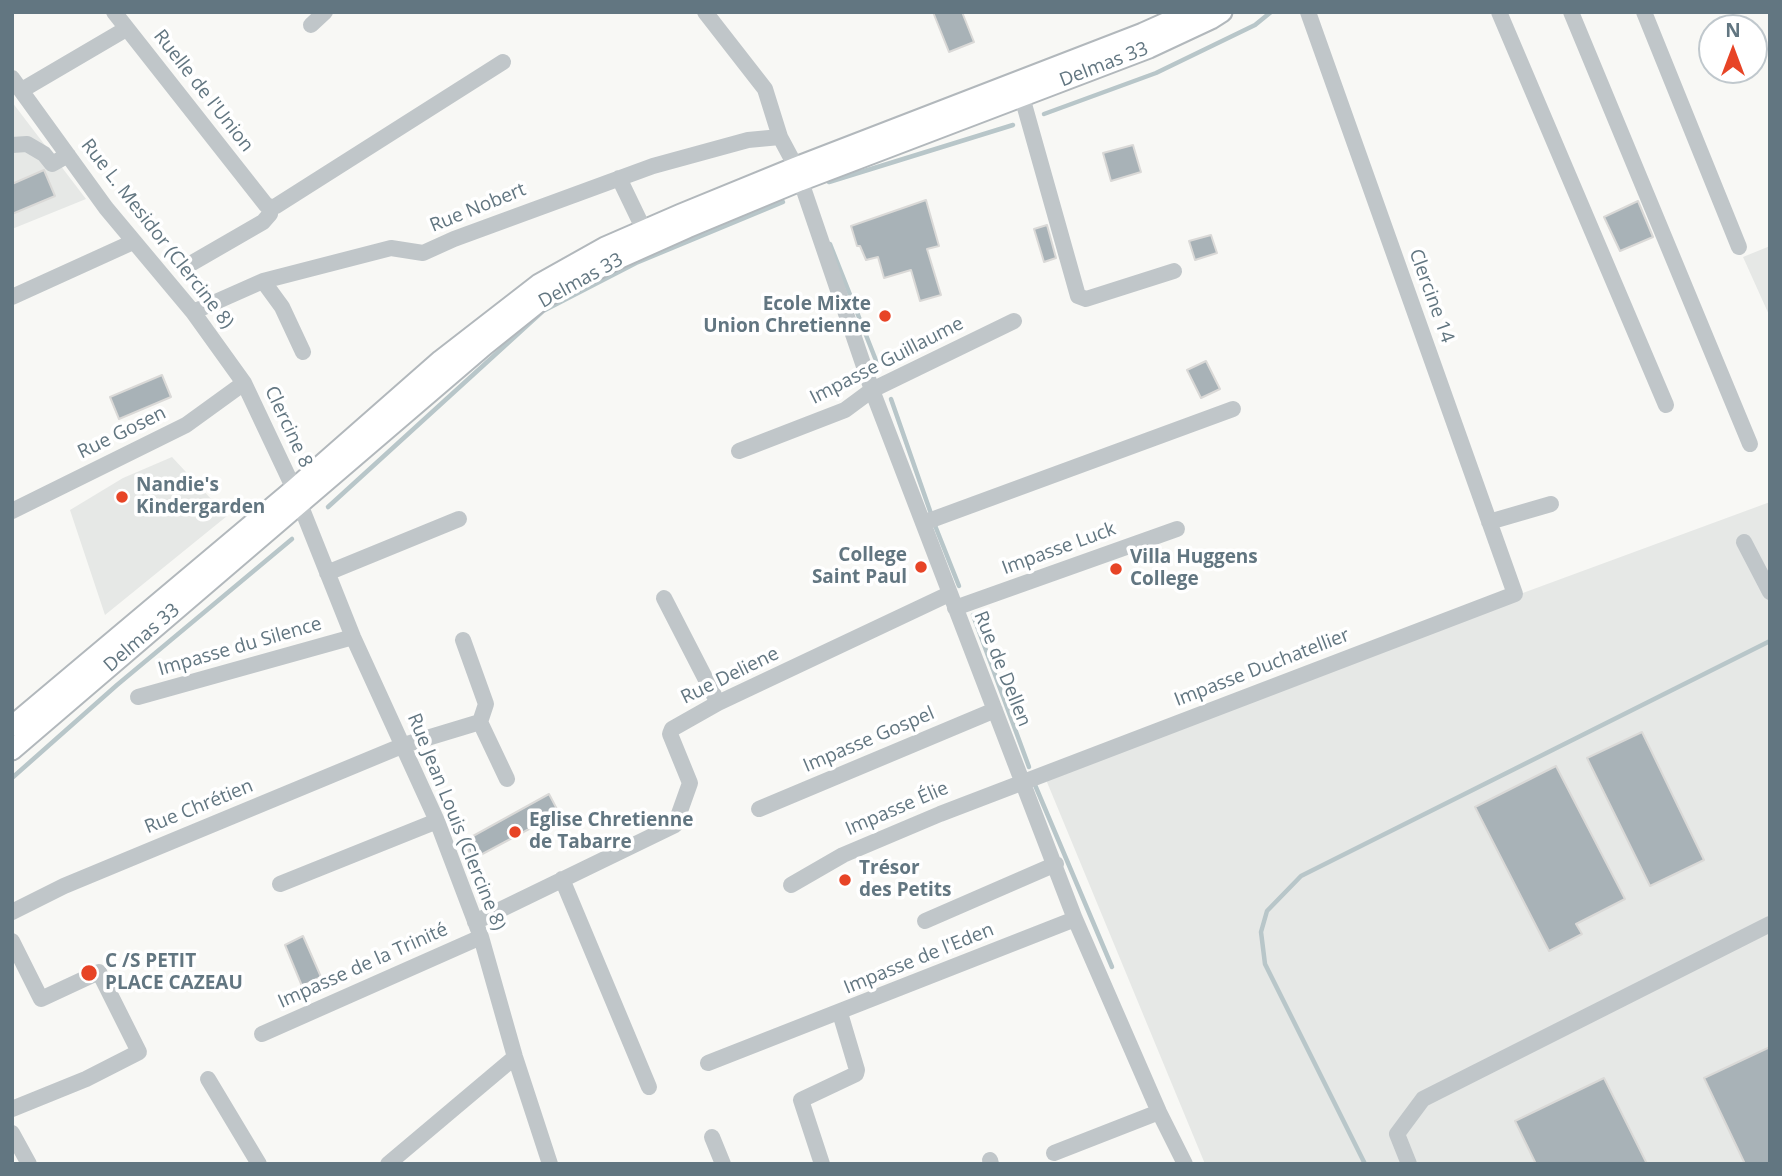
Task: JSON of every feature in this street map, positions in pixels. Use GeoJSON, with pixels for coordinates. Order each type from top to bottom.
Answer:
{"type":"FeatureCollection","features":[{"type":"Feature","properties":{"kind":"main road","name":"Delmas 33"},"geometry":{"type":"LineString","coordinates":[[12,726],[545,297],[624,256],[798,174],[1190,12]]}},
{"type":"Feature","properties":{"kind":"main road","name":"Delmas 33"},"geometry":{"type":"LineString","coordinates":[[12,750],[297,497],[441,360],[540,284],[605,247],[643,230],[1022,97],[1149,48],[1222,12]]}},
{"type":"Feature","properties":{"kind":"street"},"geometry":{"type":"LineString","coordinates":[[114,12],[126,29]]}},
{"type":"Feature","properties":{"kind":"street"},"geometry":{"type":"LineString","coordinates":[[310,25],[325,12]]}},
{"type":"Feature","properties":{"kind":"street","name":"Rue de Dellen"},"geometry":{"type":"LineString","coordinates":[[705,12],[765,89],[780,137],[798,174],[873,390],[952,601],[1076,919],[1159,1112],[1185,1164]]}},
{"type":"Feature","properties":{"kind":"street","name":"Clercine 14"},"geometry":{"type":"LineString","coordinates":[[1308,12],[1514,594]]}},
{"type":"Feature","properties":{"kind":"street"},"geometry":{"type":"LineString","coordinates":[[1499,12],[1666,405]]}},
{"type":"Feature","properties":{"kind":"street"},"geometry":{"type":"LineString","coordinates":[[1571,12],[1750,444]]}},
{"type":"Feature","properties":{"kind":"street"},"geometry":{"type":"LineString","coordinates":[[1644,12],[1739,247]]}},
{"type":"Feature","properties":{"kind":"street","name":"Ruelle de l'Union"},"geometry":{"type":"LineString","coordinates":[[17,84],[126,29],[266,205],[271,206]]}},
{"type":"Feature","properties":{"kind":"street"},"geometry":{"type":"LineString","coordinates":[[192,262],[264,222],[270,214],[271,206],[276,206],[503,62]]}},
{"type":"Feature","properties":{"kind":"street","name":"Rue L. Mesidor (Clercine 8)"},"geometry":{"type":"LineString","coordinates":[[17,84],[133,243],[193,312],[244,383]]}},
{"type":"Feature","properties":{"kind":"street"},"geometry":{"type":"LineString","coordinates":[[1022,97],[1078,296],[1086,299],[1174,271]]}},
{"type":"Feature","properties":{"kind":"street","name":"Rue Nobert"},"geometry":{"type":"LineString","coordinates":[[193,312],[264,281],[391,248],[423,253],[619,177],[748,140],[780,137]]}},
{"type":"Feature","properties":{"kind":"street"},"geometry":{"type":"LineString","coordinates":[[12,145],[27,144],[44,154],[52,164],[68,155]]}},
{"type":"Feature","properties":{"kind":"street"},"geometry":{"type":"LineString","coordinates":[[619,177],[643,230]]}},
{"type":"Feature","properties":{"kind":"street"},"geometry":{"type":"LineString","coordinates":[[12,297],[133,243]]}},
{"type":"Feature","properties":{"kind":"street"},"geometry":{"type":"LineString","coordinates":[[264,281],[282,307],[303,352]]}},
{"type":"Feature","properties":{"kind":"street","name":"Impasse Guillaume"},"geometry":{"type":"LineString","coordinates":[[739,451],[845,410],[873,390],[1014,321]]}},
{"type":"Feature","properties":{"kind":"street","name":"Clercine 8"},"geometry":{"type":"LineString","coordinates":[[244,383],[297,497]]}},
{"type":"Feature","properties":{"kind":"street","name":"Rue Gosen"},"geometry":{"type":"LineString","coordinates":[[12,511],[186,425],[244,383]]}},
{"type":"Feature","properties":{"kind":"street"},"geometry":{"type":"LineString","coordinates":[[923,523],[1233,409]]}},
{"type":"Feature","properties":{"kind":"street","name":"Rue Jean Louis (Clercine 8)"},"geometry":{"type":"LineString","coordinates":[[297,497],[353,637],[437,821],[478,929],[515,1057],[550,1164]]}},
{"type":"Feature","properties":{"kind":"street"},"geometry":{"type":"LineString","coordinates":[[1489,522],[1552,504]]}},
{"type":"Feature","properties":{"kind":"street"},"geometry":{"type":"LineString","coordinates":[[327,573],[459,519]]}},
{"type":"Feature","properties":{"kind":"street","name":"Impasse Luck"},"geometry":{"type":"LineString","coordinates":[[952,601],[1177,529]]}},
{"type":"Feature","properties":{"kind":"street"},"geometry":{"type":"LineString","coordinates":[[1744,542],[1770,592]]}},
{"type":"Feature","properties":{"kind":"street","name":"Impasse Duchatellier"},"geometry":{"type":"LineString","coordinates":[[1024,781],[1514,594]]}},
{"type":"Feature","properties":{"kind":"street"},"geometry":{"type":"LineString","coordinates":[[664,598],[718,703]]}},
{"type":"Feature","properties":{"kind":"street","name":"Rue Deliene"},"geometry":{"type":"LineString","coordinates":[[478,929],[562,879],[675,825],[690,783],[670,732],[718,703],[952,601]]}},
{"type":"Feature","properties":{"kind":"street","name":"Impasse du Silence"},"geometry":{"type":"LineString","coordinates":[[138,697],[353,637]]}},
{"type":"Feature","properties":{"kind":"street"},"geometry":{"type":"LineString","coordinates":[[463,640],[486,704],[480,722],[507,779]]}},
{"type":"Feature","properties":{"kind":"street","name":"Impasse Gospel"},"geometry":{"type":"LineString","coordinates":[[759,809],[995,710]]}},
{"type":"Feature","properties":{"kind":"street","name":"Rue Chrétien"},"geometry":{"type":"LineString","coordinates":[[12,912],[64,886],[404,745],[480,722]]}},
{"type":"Feature","properties":{"kind":"street","name":"Impasse Élie"},"geometry":{"type":"LineString","coordinates":[[791,885],[843,855],[1024,781]]}},
{"type":"Feature","properties":{"kind":"street"},"geometry":{"type":"LineString","coordinates":[[280,884],[437,821]]}},
{"type":"Feature","properties":{"kind":"street"},"geometry":{"type":"LineString","coordinates":[[925,921],[1056,864]]}},
{"type":"Feature","properties":{"kind":"street"},"geometry":{"type":"LineString","coordinates":[[562,879],[649,1087]]}},
{"type":"Feature","properties":{"kind":"street","name":"Impasse de l'Eden"},"geometry":{"type":"LineString","coordinates":[[822,1164],[802,1100],[856,1074],[840,1013],[1076,919]]}},
{"type":"Feature","properties":{"kind":"street"},"geometry":{"type":"LineString","coordinates":[[1409,1164],[1397,1134],[1423,1099],[1770,924]]}},
{"type":"Feature","properties":{"kind":"street","name":"Impasse de la Trinité"},"geometry":{"type":"LineString","coordinates":[[261,1034],[478,929]]}},
{"type":"Feature","properties":{"kind":"street"},"geometry":{"type":"LineString","coordinates":[[12,941],[41,999],[99,972],[139,1052],[86,1079],[12,1109]]}},
{"type":"Feature","properties":{"kind":"street"},"geometry":{"type":"LineString","coordinates":[[708,1063],[840,1013]]}},
{"type":"Feature","properties":{"kind":"street"},"geometry":{"type":"LineString","coordinates":[[388,1164],[515,1057]]}},
{"type":"Feature","properties":{"kind":"street"},"geometry":{"type":"LineString","coordinates":[[208,1079],[259,1164]]}},
{"type":"Feature","properties":{"kind":"street"},"geometry":{"type":"LineString","coordinates":[[1054,1153],[1159,1112]]}},
{"type":"Feature","properties":{"kind":"street"},"geometry":{"type":"LineString","coordinates":[[12,1133],[29,1164]]}},
{"type":"Feature","properties":{"kind":"street"},"geometry":{"type":"LineString","coordinates":[[712,1137],[723,1164]]}},
{"type":"Feature","properties":{"kind":"shaded area"},"geometry":{"type":"Polygon","coordinates":[[[12,102],[86,199],[12,229],[12,102]]]}},
{"type":"Feature","properties":{"kind":"shaded area"},"geometry":{"type":"Polygon","coordinates":[[[1770,246],[1770,317],[1743,257],[1770,246]]]}},
{"type":"Feature","properties":{"kind":"shaded area"},"geometry":{"type":"Polygon","coordinates":[[[172,457],[227,516],[105,615],[70,510],[123,478],[172,457]]]}},
{"type":"Feature","properties":{"kind":"shaded area"},"geometry":{"type":"Polygon","coordinates":[[[1770,502],[1770,1164],[1205,1164],[1042,770],[1770,502]]]}},
{"type":"Feature","properties":{"kind":"building"},"geometry":{"type":"Polygon","coordinates":[[[933,12],[962,12],[974,42],[949,52],[933,12]]]}},
{"type":"Feature","properties":{"kind":"building"},"geometry":{"type":"Polygon","coordinates":[[[1133,145],[1141,172],[1111,181],[1103,153],[1133,145]]]}},
{"type":"Feature","properties":{"kind":"building"},"geometry":{"type":"Polygon","coordinates":[[[44,170],[55,196],[12,214],[12,184],[44,170]]]}},
{"type":"Feature","properties":{"kind":"building"},"geometry":{"type":"Polygon","coordinates":[[[926,200],[939,246],[927,249],[941,295],[920,301],[911,270],[884,278],[878,257],[866,260],[860,246],[857,246],[851,226],[926,200]]]}},
{"type":"Feature","properties":{"kind":"building"},"geometry":{"type":"Polygon","coordinates":[[[1638,201],[1653,237],[1620,251],[1604,217],[1638,201]]]}},
{"type":"Feature","properties":{"kind":"building"},"geometry":{"type":"Polygon","coordinates":[[[1047,225],[1056,258],[1044,262],[1034,229],[1047,225]]]}},
{"type":"Feature","properties":{"kind":"building"},"geometry":{"type":"Polygon","coordinates":[[[1211,235],[1217,253],[1195,260],[1189,241],[1211,235]]]}},
{"type":"Feature","properties":{"kind":"building"},"geometry":{"type":"Polygon","coordinates":[[[1206,361],[1220,389],[1201,398],[1187,370],[1206,361]]]}},
{"type":"Feature","properties":{"kind":"building"},"geometry":{"type":"Polygon","coordinates":[[[162,375],[171,397],[119,419],[110,397],[162,375]]]}},
{"type":"Feature","properties":{"kind":"building"},"geometry":{"type":"Polygon","coordinates":[[[1642,732],[1704,860],[1650,886],[1587,758],[1642,732]]]}},
{"type":"Feature","properties":{"kind":"building"},"geometry":{"type":"Polygon","coordinates":[[[1556,766],[1625,899],[1576,924],[1582,934],[1549,951],[1475,807],[1556,766]]]}},
{"type":"Feature","properties":{"kind":"building"},"geometry":{"type":"Polygon","coordinates":[[[549,794],[559,813],[473,859],[464,841],[549,794]]]}},
{"type":"Feature","properties":{"kind":"building"},"geometry":{"type":"Polygon","coordinates":[[[303,936],[321,977],[302,986],[285,945],[303,936]]]}},
{"type":"Feature","properties":{"kind":"building"},"geometry":{"type":"Polygon","coordinates":[[[1770,1047],[1770,1164],[1745,1164],[1704,1078],[1770,1047]]]}},
{"type":"Feature","properties":{"kind":"building"},"geometry":{"type":"Polygon","coordinates":[[[1604,1078],[1647,1164],[1536,1164],[1515,1121],[1604,1078]]]}},
{"type":"Feature","properties":{"kind":"waterway"},"geometry":{"type":"LineString","coordinates":[[1044,114],[1156,73],[1255,25],[1271,12]]}},
{"type":"Feature","properties":{"kind":"waterway"},"geometry":{"type":"LineString","coordinates":[[829,182],[1013,125]]}},
{"type":"Feature","properties":{"kind":"waterway"},"geometry":{"type":"LineString","coordinates":[[328,507],[543,311],[636,263],[783,202]]}},
{"type":"Feature","properties":{"kind":"waterway"},"geometry":{"type":"LineString","coordinates":[[830,244],[877,363]]}},
{"type":"Feature","properties":{"kind":"waterway"},"geometry":{"type":"LineString","coordinates":[[891,399],[959,586]]}},
{"type":"Feature","properties":{"kind":"waterway"},"geometry":{"type":"LineString","coordinates":[[12,778],[117,685],[292,539]]}},
{"type":"Feature","properties":{"kind":"waterway"},"geometry":{"type":"LineString","coordinates":[[973,615],[1029,767]]}},
{"type":"Feature","properties":{"kind":"waterway"},"geometry":{"type":"LineString","coordinates":[[1365,1164],[1265,964],[1261,932],[1267,911],[1301,876],[1770,641]]}},
{"type":"Feature","properties":{"kind":"waterway"},"geometry":{"type":"LineString","coordinates":[[1035,785],[1112,967]]}},
{"type":"Feature","properties":{"kind":"place","name":"Ecole Mixte Union Chretienne"},"geometry":{"type":"Point","coordinates":[885,316]}},
{"type":"Feature","properties":{"kind":"place","name":"Nandie's Kindergarden"},"geometry":{"type":"Point","coordinates":[122,497]}},
{"type":"Feature","properties":{"kind":"place","name":"College Saint Paul"},"geometry":{"type":"Point","coordinates":[921,567]}},
{"type":"Feature","properties":{"kind":"place","name":"Villa Huggens College"},"geometry":{"type":"Point","coordinates":[1116,569]}},
{"type":"Feature","properties":{"kind":"place","name":"Eglise Chretienne de Tabarre"},"geometry":{"type":"Point","coordinates":[515,832]}},
{"type":"Feature","properties":{"kind":"place","name":"Trésor des Petits"},"geometry":{"type":"Point","coordinates":[845,880]}},
{"type":"Feature","properties":{"kind":"place","name":"C /S PETIT PLACE CAZEAU"},"geometry":{"type":"Point","coordinates":[89,973]}}]}
